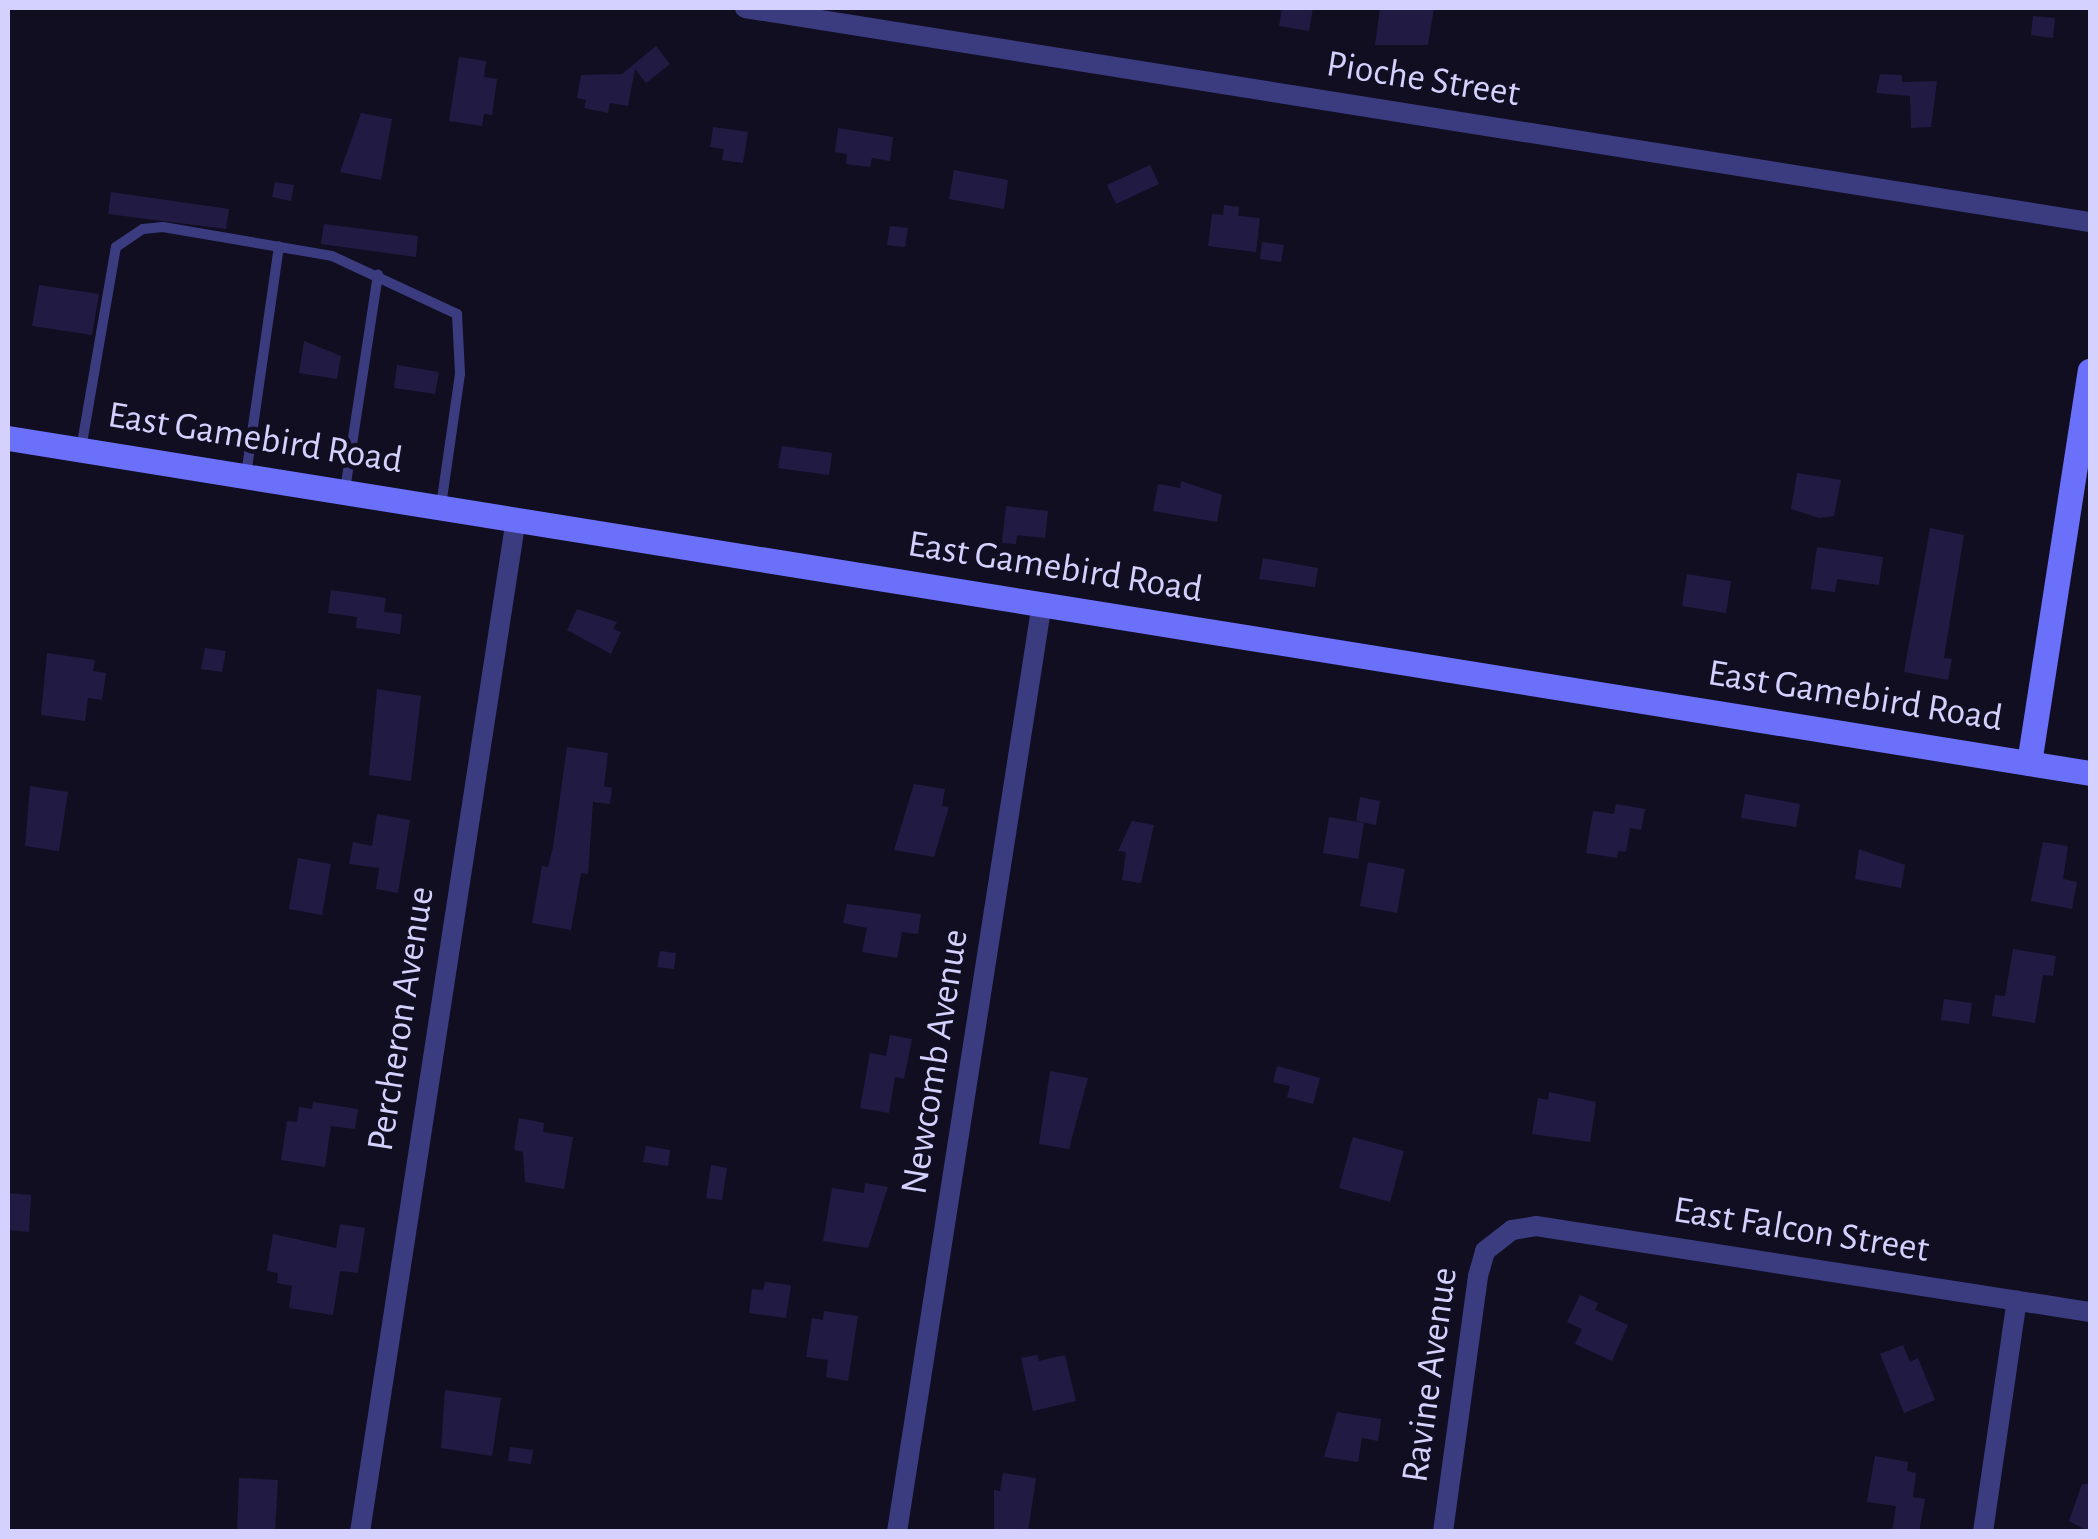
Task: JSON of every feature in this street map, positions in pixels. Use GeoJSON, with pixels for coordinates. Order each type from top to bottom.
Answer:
{"type":"FeatureCollection","features":[{"type":"Feature","properties":{"kind":"main road"},"geometry":{"type":"LineString","coordinates":[[2029,763],[2090,371]]}},
{"type":"Feature","properties":{"kind":"main road","name":"East Gamebird Road"},"geometry":{"type":"LineString","coordinates":[[8,438],[2090,773]]}},
{"type":"Feature","properties":{"kind":"street","name":"Pioche Street"},"geometry":{"type":"LineString","coordinates":[[745,8],[2090,222]]}},
{"type":"Feature","properties":{"kind":"street","name":"Percheron Avenue"},"geometry":{"type":"LineString","coordinates":[[360,1532],[516,518]]}},
{"type":"Feature","properties":{"kind":"street","name":"Newcomb Avenue"},"geometry":{"type":"LineString","coordinates":[[897,1532],[1042,604]]}},
{"type":"Feature","properties":{"kind":"street","name":"East Falcon Street"},"geometry":{"type":"LineString","coordinates":[[1501,1235],[1536,1226],[2090,1312]]}},
{"type":"Feature","properties":{"kind":"street","name":"Ravine Avenue"},"geometry":{"type":"LineString","coordinates":[[1443,1532],[1478,1276],[1484,1251],[1501,1235]]}},
{"type":"Feature","properties":{"kind":"street"},"geometry":{"type":"LineString","coordinates":[[1983,1532],[2017,1300]]}},
{"type":"Feature","properties":{"kind":"lane"},"geometry":{"type":"LineString","coordinates":[[81,449],[112,270],[126,236],[163,227],[332,256],[457,314],[460,374],[440,506]]}},
{"type":"Feature","properties":{"kind":"lane"},"geometry":{"type":"LineString","coordinates":[[246,476],[278,246]]}},
{"type":"Feature","properties":{"kind":"lane"},"geometry":{"type":"LineString","coordinates":[[345,492],[378,275]]}},
{"type":"Feature","properties":{"kind":"building"},"geometry":{"type":"Polygon","coordinates":[[[1282,8],[1313,8],[1309,31],[1279,26],[1282,8]]]}},
{"type":"Feature","properties":{"kind":"building"},"geometry":{"type":"Polygon","coordinates":[[[1380,8],[1434,8],[1428,45],[1375,45],[1380,8]]]}},
{"type":"Feature","properties":{"kind":"building"},"geometry":{"type":"Polygon","coordinates":[[[2033,16],[2055,18],[2053,38],[2031,35],[2033,16]]]}},
{"type":"Feature","properties":{"kind":"building"},"geometry":{"type":"Polygon","coordinates":[[[656,46],[670,64],[646,83],[635,69],[628,106],[610,103],[608,113],[584,108],[586,100],[577,98],[581,75],[622,74],[656,46]]]}},
{"type":"Feature","properties":{"kind":"building"},"geometry":{"type":"Polygon","coordinates":[[[459,57],[486,61],[484,77],[497,79],[492,115],[484,114],[482,126],[449,121],[459,57]]]}},
{"type":"Feature","properties":{"kind":"building"},"geometry":{"type":"Polygon","coordinates":[[[1880,74],[1902,75],[1902,82],[1937,81],[1931,127],[1911,128],[1910,96],[1876,93],[1880,74]]]}},
{"type":"Feature","properties":{"kind":"building"},"geometry":{"type":"Polygon","coordinates":[[[361,113],[392,119],[381,180],[340,172],[361,113]]]}},
{"type":"Feature","properties":{"kind":"building"},"geometry":{"type":"Polygon","coordinates":[[[713,127],[748,132],[743,163],[722,160],[724,149],[710,147],[713,127]]]}},
{"type":"Feature","properties":{"kind":"building"},"geometry":{"type":"Polygon","coordinates":[[[838,128],[893,137],[890,161],[872,158],[870,167],[846,164],[847,154],[835,152],[838,128]]]}},
{"type":"Feature","properties":{"kind":"building"},"geometry":{"type":"Polygon","coordinates":[[[1150,165],[1159,184],[1116,204],[1107,185],[1150,165]]]}},
{"type":"Feature","properties":{"kind":"building"},"geometry":{"type":"Polygon","coordinates":[[[954,170],[1008,180],[1004,209],[949,199],[954,170]]]}},
{"type":"Feature","properties":{"kind":"building"},"geometry":{"type":"Polygon","coordinates":[[[275,182],[294,185],[291,201],[272,197],[275,182]]]}},
{"type":"Feature","properties":{"kind":"building"},"geometry":{"type":"Polygon","coordinates":[[[111,192],[229,209],[226,229],[108,214],[111,192]]]}},
{"type":"Feature","properties":{"kind":"building"},"geometry":{"type":"Polygon","coordinates":[[[1224,205],[1239,207],[1238,216],[1260,218],[1256,252],[1208,246],[1212,214],[1223,215],[1224,205]]]}},
{"type":"Feature","properties":{"kind":"building"},"geometry":{"type":"Polygon","coordinates":[[[324,224],[418,236],[416,257],[321,244],[324,224]]]}},
{"type":"Feature","properties":{"kind":"building"},"geometry":{"type":"Polygon","coordinates":[[[890,226],[908,228],[905,247],[887,245],[890,226]]]}},
{"type":"Feature","properties":{"kind":"building"},"geometry":{"type":"Polygon","coordinates":[[[1262,242],[1284,245],[1281,262],[1260,259],[1262,242]]]}},
{"type":"Feature","properties":{"kind":"building"},"geometry":{"type":"Polygon","coordinates":[[[39,285],[99,294],[92,335],[32,326],[39,285]]]}},
{"type":"Feature","properties":{"kind":"building"},"geometry":{"type":"Polygon","coordinates":[[[304,341],[341,356],[337,379],[299,373],[304,341]]]}},
{"type":"Feature","properties":{"kind":"building"},"geometry":{"type":"Polygon","coordinates":[[[397,365],[439,372],[435,394],[394,388],[397,365]]]}},
{"type":"Feature","properties":{"kind":"building"},"geometry":{"type":"Polygon","coordinates":[[[782,446],[832,453],[829,475],[778,468],[782,446]]]}},
{"type":"Feature","properties":{"kind":"building"},"geometry":{"type":"Polygon","coordinates":[[[1797,473],[1841,480],[1834,516],[1819,518],[1791,509],[1797,473]]]}},
{"type":"Feature","properties":{"kind":"building"},"geometry":{"type":"Polygon","coordinates":[[[1181,481],[1222,495],[1217,522],[1153,511],[1158,484],[1180,488],[1181,481]]]}},
{"type":"Feature","properties":{"kind":"building"},"geometry":{"type":"Polygon","coordinates":[[[1006,506],[1048,511],[1045,538],[1017,535],[1016,544],[1002,543],[1006,506]]]}},
{"type":"Feature","properties":{"kind":"building"},"geometry":{"type":"Polygon","coordinates":[[[1930,528],[1964,535],[1944,658],[1952,659],[1948,680],[1904,672],[1930,528]]]}},
{"type":"Feature","properties":{"kind":"building"},"geometry":{"type":"Polygon","coordinates":[[[1817,547],[1883,557],[1879,585],[1837,579],[1835,592],[1811,589],[1817,547]]]}},
{"type":"Feature","properties":{"kind":"building"},"geometry":{"type":"Polygon","coordinates":[[[1263,558],[1318,568],[1315,587],[1259,579],[1263,558]]]}},
{"type":"Feature","properties":{"kind":"building"},"geometry":{"type":"Polygon","coordinates":[[[1687,574],[1731,581],[1726,613],[1682,606],[1687,574]]]}},
{"type":"Feature","properties":{"kind":"building"},"geometry":{"type":"Polygon","coordinates":[[[331,590],[386,598],[384,612],[402,614],[400,634],[356,628],[357,617],[328,613],[331,590]]]}},
{"type":"Feature","properties":{"kind":"building"},"geometry":{"type":"Polygon","coordinates":[[[577,609],[617,622],[613,629],[621,632],[611,654],[567,630],[577,609]]]}},
{"type":"Feature","properties":{"kind":"building"},"geometry":{"type":"Polygon","coordinates":[[[205,648],[226,651],[222,672],[201,669],[205,648]]]}},
{"type":"Feature","properties":{"kind":"building"},"geometry":{"type":"Polygon","coordinates":[[[47,653],[95,660],[93,671],[106,673],[102,700],[88,698],[85,721],[41,715],[47,653]]]}},
{"type":"Feature","properties":{"kind":"building"},"geometry":{"type":"Polygon","coordinates":[[[377,689],[421,696],[411,781],[369,775],[377,689]]]}},
{"type":"Feature","properties":{"kind":"building"},"geometry":{"type":"Polygon","coordinates":[[[567,747],[608,753],[604,786],[612,788],[610,804],[593,802],[588,874],[581,873],[571,930],[532,923],[542,866],[548,867],[553,847],[567,747]]]}},
{"type":"Feature","properties":{"kind":"building"},"geometry":{"type":"Polygon","coordinates":[[[914,784],[945,789],[942,806],[949,807],[934,857],[894,850],[914,784]]]}},
{"type":"Feature","properties":{"kind":"building"},"geometry":{"type":"Polygon","coordinates":[[[30,786],[68,792],[59,851],[25,846],[30,786]]]}},
{"type":"Feature","properties":{"kind":"building"},"geometry":{"type":"Polygon","coordinates":[[[1745,794],[1800,804],[1796,827],[1741,818],[1745,794]]]}},
{"type":"Feature","properties":{"kind":"building"},"geometry":{"type":"Polygon","coordinates":[[[1360,797],[1380,801],[1376,825],[1356,821],[1360,797]]]}},
{"type":"Feature","properties":{"kind":"building"},"geometry":{"type":"Polygon","coordinates":[[[1616,804],[1645,809],[1641,830],[1630,828],[1626,852],[1618,851],[1617,858],[1586,853],[1593,811],[1614,814],[1616,804]]]}},
{"type":"Feature","properties":{"kind":"building"},"geometry":{"type":"Polygon","coordinates":[[[377,814],[410,820],[398,893],[376,889],[379,868],[349,864],[353,842],[372,846],[377,814]]]}},
{"type":"Feature","properties":{"kind":"building"},"geometry":{"type":"Polygon","coordinates":[[[1329,817],[1364,823],[1358,859],[1323,853],[1329,817]]]}},
{"type":"Feature","properties":{"kind":"building"},"geometry":{"type":"Polygon","coordinates":[[[1132,821],[1154,825],[1141,883],[1122,880],[1126,852],[1118,851],[1132,821]]]}},
{"type":"Feature","properties":{"kind":"building"},"geometry":{"type":"Polygon","coordinates":[[[2043,842],[2068,846],[2063,879],[2077,882],[2072,909],[2031,901],[2043,842]]]}},
{"type":"Feature","properties":{"kind":"building"},"geometry":{"type":"Polygon","coordinates":[[[1859,849],[1905,865],[1901,888],[1855,879],[1859,849]]]}},
{"type":"Feature","properties":{"kind":"building"},"geometry":{"type":"Polygon","coordinates":[[[298,858],[331,864],[322,915],[289,909],[298,858]]]}},
{"type":"Feature","properties":{"kind":"building"},"geometry":{"type":"Polygon","coordinates":[[[1368,862],[1405,869],[1397,913],[1360,906],[1368,862]]]}},
{"type":"Feature","properties":{"kind":"building"},"geometry":{"type":"Polygon","coordinates":[[[847,904],[921,914],[918,934],[902,932],[897,958],[862,952],[867,928],[843,923],[847,904]]]}},
{"type":"Feature","properties":{"kind":"building"},"geometry":{"type":"Polygon","coordinates":[[[2013,949],[2056,956],[2053,976],[2043,975],[2035,1023],[1992,1016],[1995,995],[2005,996],[2013,949]]]}},
{"type":"Feature","properties":{"kind":"building"},"geometry":{"type":"Polygon","coordinates":[[[660,951],[676,953],[674,969],[657,967],[660,951]]]}},
{"type":"Feature","properties":{"kind":"building"},"geometry":{"type":"Polygon","coordinates":[[[1944,999],[1972,1003],[1969,1024],[1941,1020],[1944,999]]]}},
{"type":"Feature","properties":{"kind":"building"},"geometry":{"type":"Polygon","coordinates":[[[890,1035],[912,1039],[904,1079],[895,1077],[889,1113],[860,1108],[870,1053],[886,1056],[890,1035]]]}},
{"type":"Feature","properties":{"kind":"building"},"geometry":{"type":"Polygon","coordinates":[[[1277,1066],[1320,1078],[1313,1104],[1287,1097],[1290,1086],[1273,1082],[1277,1066]]]}},
{"type":"Feature","properties":{"kind":"building"},"geometry":{"type":"Polygon","coordinates":[[[1050,1071],[1088,1078],[1069,1149],[1039,1144],[1050,1071]]]}},
{"type":"Feature","properties":{"kind":"building"},"geometry":{"type":"Polygon","coordinates":[[[1549,1092],[1596,1102],[1590,1142],[1532,1134],[1538,1098],[1548,1100],[1549,1092]]]}},
{"type":"Feature","properties":{"kind":"building"},"geometry":{"type":"Polygon","coordinates":[[[313,1102],[358,1109],[355,1129],[331,1126],[325,1167],[281,1160],[287,1121],[297,1122],[299,1107],[312,1109],[313,1102]]]}},
{"type":"Feature","properties":{"kind":"building"},"geometry":{"type":"Polygon","coordinates":[[[519,1118],[544,1123],[543,1132],[573,1137],[564,1189],[525,1182],[523,1152],[514,1150],[519,1118]]]}},
{"type":"Feature","properties":{"kind":"building"},"geometry":{"type":"Polygon","coordinates":[[[1353,1137],[1404,1151],[1390,1202],[1339,1188],[1353,1137]]]}},
{"type":"Feature","properties":{"kind":"building"},"geometry":{"type":"Polygon","coordinates":[[[646,1146],[670,1150],[668,1166],[643,1162],[646,1146]]]}},
{"type":"Feature","properties":{"kind":"building"},"geometry":{"type":"Polygon","coordinates":[[[711,1165],[727,1168],[722,1200],[706,1198],[711,1165]]]}},
{"type":"Feature","properties":{"kind":"building"},"geometry":{"type":"Polygon","coordinates":[[[865,1183],[888,1187],[868,1248],[823,1241],[832,1188],[864,1193],[865,1183]]]}},
{"type":"Feature","properties":{"kind":"building"},"geometry":{"type":"Polygon","coordinates":[[[8,1193],[31,1195],[29,1232],[8,1230],[8,1193]]]}},
{"type":"Feature","properties":{"kind":"building"},"geometry":{"type":"Polygon","coordinates":[[[340,1224],[365,1228],[358,1273],[340,1271],[333,1315],[289,1308],[292,1286],[277,1283],[278,1273],[267,1271],[273,1234],[336,1248],[340,1224]]]}},
{"type":"Feature","properties":{"kind":"building"},"geometry":{"type":"Polygon","coordinates":[[[765,1282],[791,1285],[786,1318],[749,1313],[752,1289],[763,1290],[765,1282]]]}},
{"type":"Feature","properties":{"kind":"building"},"geometry":{"type":"Polygon","coordinates":[[[1580,1295],[1598,1303],[1595,1310],[1628,1325],[1612,1361],[1575,1344],[1582,1329],[1567,1322],[1580,1295]]]}},
{"type":"Feature","properties":{"kind":"building"},"geometry":{"type":"Polygon","coordinates":[[[824,1311],[858,1316],[848,1381],[826,1377],[828,1360],[806,1357],[812,1318],[823,1320],[824,1311]]]}},
{"type":"Feature","properties":{"kind":"building"},"geometry":{"type":"Polygon","coordinates":[[[1903,1345],[1910,1362],[1918,1358],[1935,1400],[1904,1413],[1880,1354],[1903,1345]]]}},
{"type":"Feature","properties":{"kind":"building"},"geometry":{"type":"Polygon","coordinates":[[[1037,1355],[1039,1361],[1065,1355],[1076,1401],[1033,1411],[1021,1358],[1037,1355]]]}},
{"type":"Feature","properties":{"kind":"building"},"geometry":{"type":"Polygon","coordinates":[[[445,1390],[501,1398],[492,1456],[441,1448],[445,1390]]]}},
{"type":"Feature","properties":{"kind":"building"},"geometry":{"type":"Polygon","coordinates":[[[1337,1412],[1381,1419],[1378,1441],[1362,1438],[1358,1462],[1324,1457],[1337,1412]]]}},
{"type":"Feature","properties":{"kind":"building"},"geometry":{"type":"Polygon","coordinates":[[[510,1447],[533,1450],[531,1464],[508,1461],[510,1447]]]}},
{"type":"Feature","properties":{"kind":"building"},"geometry":{"type":"Polygon","coordinates":[[[1875,1456],[1908,1462],[1907,1471],[1916,1473],[1913,1497],[1925,1499],[1919,1532],[1892,1532],[1896,1506],[1867,1502],[1875,1456]]]}},
{"type":"Feature","properties":{"kind":"building"},"geometry":{"type":"Polygon","coordinates":[[[1003,1473],[1036,1478],[1028,1532],[994,1532],[994,1490],[1000,1491],[1003,1473]]]}},
{"type":"Feature","properties":{"kind":"building"},"geometry":{"type":"Polygon","coordinates":[[[239,1478],[278,1480],[275,1532],[237,1532],[239,1478]]]}},
{"type":"Feature","properties":{"kind":"building"},"geometry":{"type":"Polygon","coordinates":[[[2082,1484],[2090,1484],[2090,1532],[2069,1521],[2082,1484]]]}}]}
